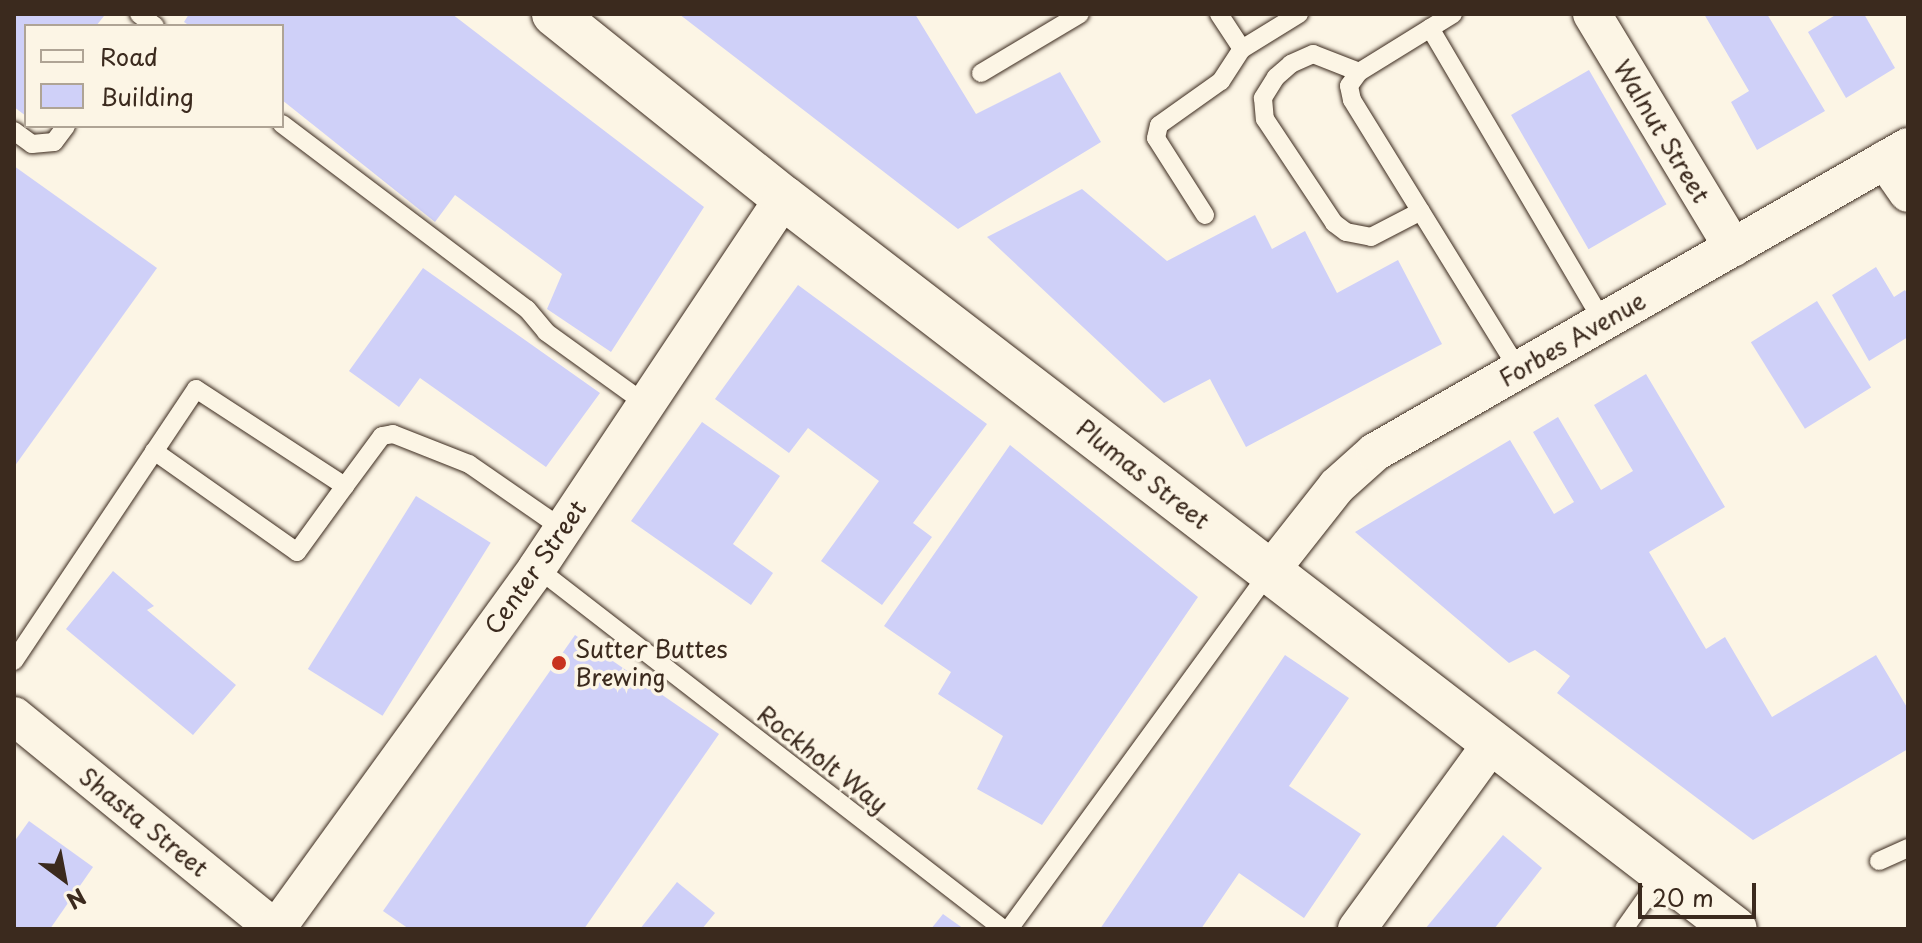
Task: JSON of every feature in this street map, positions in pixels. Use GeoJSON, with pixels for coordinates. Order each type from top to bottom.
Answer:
{"type":"FeatureCollection","features":[{"type":"Feature","properties":{"kind":"street","name":"Walnut Street"},"geometry":{"type":"LineString","coordinates":[[1592,14],[1733,248]]}},
{"type":"Feature","properties":{"kind":"street","name":"Plumas Street"},"geometry":{"type":"LineString","coordinates":[[560,16],[784,198],[1735,929]]}},
{"type":"Feature","properties":{"kind":"street","name":"Forbes Avenue"},"geometry":{"type":"LineString","coordinates":[[1270,571],[1337,486],[1375,452],[1896,154]]}},
{"type":"Feature","properties":{"kind":"street"},"geometry":{"type":"LineString","coordinates":[[1896,154],[1908,193]]}},
{"type":"Feature","properties":{"kind":"street","name":"Center Street"},"geometry":{"type":"LineString","coordinates":[[275,929],[537,568],[784,198]]}},
{"type":"Feature","properties":{"kind":"street","name":"Shasta Street"},"geometry":{"type":"LineString","coordinates":[[14,716],[275,929]]}},
{"type":"Feature","properties":{"kind":"street"},"geometry":{"type":"LineString","coordinates":[[1357,929],[1492,743]]}},
{"type":"Feature","properties":{"kind":"lane"},"geometry":{"type":"LineString","coordinates":[[981,73],[1080,14]]}},
{"type":"Feature","properties":{"kind":"lane"},"geometry":{"type":"LineString","coordinates":[[1219,14],[1242,49]]}},
{"type":"Feature","properties":{"kind":"lane"},"geometry":{"type":"LineString","coordinates":[[1205,215],[1156,138],[1159,125],[1221,81],[1242,49],[1299,14]]}},
{"type":"Feature","properties":{"kind":"lane"},"geometry":{"type":"LineString","coordinates":[[1453,14],[1359,72],[1349,86],[1352,100],[1519,370]]}},
{"type":"Feature","properties":{"kind":"lane"},"geometry":{"type":"LineString","coordinates":[[1430,28],[1603,322]]}},
{"type":"Feature","properties":{"kind":"lane"},"geometry":{"type":"LineString","coordinates":[[1359,72],[1313,54],[1291,64],[1276,77],[1263,98],[1265,119],[1334,223],[1346,232],[1371,237],[1421,211]]}},
{"type":"Feature","properties":{"kind":"lane"},"geometry":{"type":"LineString","coordinates":[[284,126],[527,309],[546,332],[646,404]]}},
{"type":"Feature","properties":{"kind":"lane"},"geometry":{"type":"LineString","coordinates":[[14,131],[32,144],[54,142],[64,128]]}},
{"type":"Feature","properties":{"kind":"lane"},"geometry":{"type":"LineString","coordinates":[[14,661],[196,389],[345,486]]}},
{"type":"Feature","properties":{"kind":"lane"},"geometry":{"type":"LineString","coordinates":[[154,451],[297,552],[382,436],[393,434],[469,464],[563,529]]}},
{"type":"Feature","properties":{"kind":"lane","name":"Rockholt Way"},"geometry":{"type":"LineString","coordinates":[[537,568],[1006,929]]}},
{"type":"Feature","properties":{"kind":"lane"},"geometry":{"type":"LineString","coordinates":[[1006,929],[1270,571]]}},
{"type":"Feature","properties":{"kind":"lane"},"geometry":{"type":"LineString","coordinates":[[1879,861],[1908,848]]}},
{"type":"Feature","properties":{"kind":"lane"},"geometry":{"type":"LineString","coordinates":[[1624,929],[1663,874]]}},
{"type":"Feature","properties":{"kind":"building"},"geometry":{"type":"Polygon","coordinates":[[[14,14],[104,16],[98,24],[24,24],[24,114],[14,107],[14,14]]]}},
{"type":"Feature","properties":{"kind":"building"},"geometry":{"type":"Polygon","coordinates":[[[189,14],[452,14],[704,207],[611,352],[547,309],[562,274],[455,195],[435,222],[284,102],[284,24],[184,22],[189,14]]]}},
{"type":"Feature","properties":{"kind":"building"},"geometry":{"type":"Polygon","coordinates":[[[679,14],[915,14],[976,114],[1060,72],[1101,142],[958,229],[679,14]]]}},
{"type":"Feature","properties":{"kind":"building"},"geometry":{"type":"Polygon","coordinates":[[[1704,14],[1767,14],[1825,111],[1757,150],[1731,102],[1749,91],[1704,14]]]}},
{"type":"Feature","properties":{"kind":"building"},"geometry":{"type":"Polygon","coordinates":[[[1837,14],[1864,14],[1895,68],[1846,98],[1808,32],[1837,14]]]}},
{"type":"Feature","properties":{"kind":"building"},"geometry":{"type":"Polygon","coordinates":[[[1589,70],[1666,204],[1589,249],[1511,115],[1589,70]]]}},
{"type":"Feature","properties":{"kind":"building"},"geometry":{"type":"Polygon","coordinates":[[[14,166],[157,268],[14,467],[14,166]]]}},
{"type":"Feature","properties":{"kind":"building"},"geometry":{"type":"Polygon","coordinates":[[[1082,189],[1167,261],[1255,215],[1272,249],[1305,231],[1337,293],[1398,260],[1442,344],[1246,447],[1210,379],[1164,403],[987,237],[1082,189]]]}},
{"type":"Feature","properties":{"kind":"building"},"geometry":{"type":"Polygon","coordinates":[[[1876,267],[1894,297],[1905,290],[1908,295],[1908,337],[1869,361],[1832,295],[1876,267]]]}},
{"type":"Feature","properties":{"kind":"building"},"geometry":{"type":"Polygon","coordinates":[[[423,268],[600,393],[546,467],[420,378],[399,407],[349,371],[423,268]]]}},
{"type":"Feature","properties":{"kind":"building"},"geometry":{"type":"Polygon","coordinates":[[[798,285],[987,424],[913,523],[932,537],[882,605],[821,561],[879,481],[808,428],[789,453],[715,399],[798,285]]]}},
{"type":"Feature","properties":{"kind":"building"},"geometry":{"type":"Polygon","coordinates":[[[1817,301],[1871,388],[1805,429],[1751,342],[1817,301]]]}},
{"type":"Feature","properties":{"kind":"building"},"geometry":{"type":"Polygon","coordinates":[[[1646,374],[1725,507],[1649,552],[1706,649],[1725,637],[1772,717],[1876,655],[1908,709],[1908,749],[1753,840],[1557,693],[1570,676],[1535,650],[1509,663],[1355,532],[1510,440],[1554,514],[1574,502],[1533,432],[1558,417],[1601,490],[1633,471],[1594,405],[1646,374]]]}},
{"type":"Feature","properties":{"kind":"building"},"geometry":{"type":"Polygon","coordinates":[[[702,422],[780,476],[733,544],[773,573],[751,605],[631,521],[702,422]]]}},
{"type":"Feature","properties":{"kind":"building"},"geometry":{"type":"Polygon","coordinates":[[[1010,445],[1198,597],[1042,825],[977,789],[1003,736],[938,694],[951,672],[884,626],[1010,445]]]}},
{"type":"Feature","properties":{"kind":"building"},"geometry":{"type":"Polygon","coordinates":[[[416,496],[491,543],[383,716],[308,669],[416,496]]]}},
{"type":"Feature","properties":{"kind":"building"},"geometry":{"type":"Polygon","coordinates":[[[113,571],[154,606],[147,610],[236,685],[193,735],[66,629],[113,571]]]}},
{"type":"Feature","properties":{"kind":"building"},"geometry":{"type":"Polygon","coordinates":[[[575,635],[719,734],[584,929],[409,929],[383,911],[575,635]]]}},
{"type":"Feature","properties":{"kind":"building"},"geometry":{"type":"Polygon","coordinates":[[[1285,655],[1349,698],[1289,786],[1361,834],[1304,918],[1239,873],[1201,929],[1100,929],[1285,655]]]}},
{"type":"Feature","properties":{"kind":"building"},"geometry":{"type":"Polygon","coordinates":[[[29,821],[93,867],[50,929],[14,929],[14,842],[29,821]]]}},
{"type":"Feature","properties":{"kind":"building"},"geometry":{"type":"Polygon","coordinates":[[[1503,835],[1542,868],[1494,929],[1425,929],[1503,835]]]}},
{"type":"Feature","properties":{"kind":"building"},"geometry":{"type":"Polygon","coordinates":[[[677,882],[715,913],[702,929],[640,929],[677,882]]]}},
{"type":"Feature","properties":{"kind":"building"},"geometry":{"type":"Polygon","coordinates":[[[943,914],[964,929],[931,929],[943,914]]]}},
{"type":"Feature","properties":{"kind":"place","name":"Sutter Buttes Brewing"},"geometry":{"type":"Point","coordinates":[559,663]}}]}
